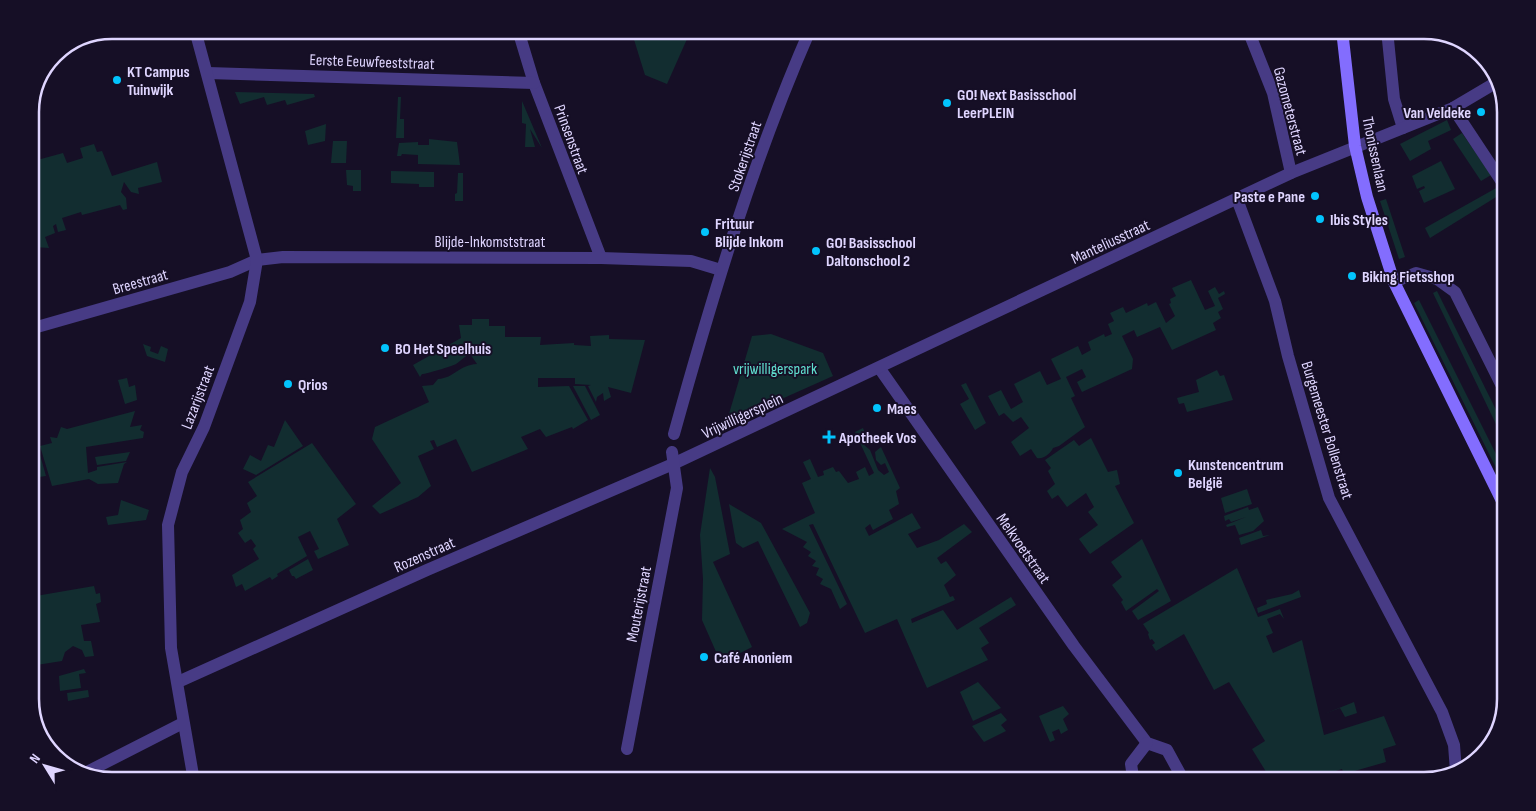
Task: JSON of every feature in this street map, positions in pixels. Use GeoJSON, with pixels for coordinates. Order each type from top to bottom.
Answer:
{"type":"FeatureCollection","features":[{"type":"Feature","properties":{"kind":"main road","name":"Thonissenlaan"},"geometry":{"type":"LineString","coordinates":[[1343,39],[1355,146],[1368,197],[1394,282],[1497,491]]}},
{"type":"Feature","properties":{"kind":"street","name":"Lazarijstraat"},"geometry":{"type":"LineString","coordinates":[[192,772],[172,648],[168,525],[182,472],[204,427],[250,302],[257,260],[198,39]]}},
{"type":"Feature","properties":{"kind":"street","name":"Prinsenstraat"},"geometry":{"type":"LineString","coordinates":[[521,39],[534,83],[601,258]]}},
{"type":"Feature","properties":{"kind":"street","name":"Stokerijstraat"},"geometry":{"type":"LineString","coordinates":[[674,434],[712,296],[786,84],[806,39]]}},
{"type":"Feature","properties":{"kind":"street","name":"Gazometerstraat"},"geometry":{"type":"LineString","coordinates":[[1252,39],[1273,93],[1290,173]]}},
{"type":"Feature","properties":{"kind":"street","name":"Thonissenlaan"},"geometry":{"type":"LineString","coordinates":[[1388,39],[1394,99],[1403,128]]}},
{"type":"Feature","properties":{"kind":"street","name":"Eerste Eeuwfeeststraat"},"geometry":{"type":"LineString","coordinates":[[208,73],[534,83]]}},
{"type":"Feature","properties":{"kind":"street","name":"Manteliusstraat"},"geometry":{"type":"LineString","coordinates":[[880,369],[1290,173],[1453,108],[1492,86]]}},
{"type":"Feature","properties":{"kind":"street"},"geometry":{"type":"LineString","coordinates":[[1453,108],[1497,174]]}},
{"type":"Feature","properties":{"kind":"street","name":"Burgemeester Bollenstraat"},"geometry":{"type":"LineString","coordinates":[[1237,199],[1275,301],[1288,356],[1329,498],[1442,712],[1454,745],[1455,765]]}},
{"type":"Feature","properties":{"kind":"street","name":"Blijde-Inkomststraat"},"geometry":{"type":"LineString","coordinates":[[257,260],[282,256],[601,258],[690,261],[721,270]]}},
{"type":"Feature","properties":{"kind":"street","name":"Breestraat"},"geometry":{"type":"LineString","coordinates":[[39,325],[230,272],[257,260]]}},
{"type":"Feature","properties":{"kind":"street"},"geometry":{"type":"LineString","coordinates":[[1394,282],[1416,273],[1437,279],[1455,292],[1497,376]]}},
{"type":"Feature","properties":{"kind":"street","name":"Vrijwilligersplein"},"geometry":{"type":"LineString","coordinates":[[673,458],[880,369]]}},
{"type":"Feature","properties":{"kind":"street","name":"Melkvoetstraat"},"geometry":{"type":"LineString","coordinates":[[880,369],[1057,622],[1147,743],[1167,750],[1179,772]]}},
{"type":"Feature","properties":{"kind":"street","name":"Rozenstraat"},"geometry":{"type":"LineString","coordinates":[[178,682],[673,458]]}},
{"type":"Feature","properties":{"kind":"street","name":"Mouterijstraat"},"geometry":{"type":"LineString","coordinates":[[627,749],[677,488],[673,458]]}},
{"type":"Feature","properties":{"kind":"street"},"geometry":{"type":"LineString","coordinates":[[93,769],[183,723]]}},
{"type":"Feature","properties":{"kind":"street"},"geometry":{"type":"LineString","coordinates":[[1132,772],[1131,764],[1147,743]]}},
{"type":"Feature","properties":{"kind":"green space"},"geometry":{"type":"Polygon","coordinates":[[[634,39],[687,39],[667,84],[645,75],[634,39]]]}},
{"type":"Feature","properties":{"kind":"green space"},"geometry":{"type":"Polygon","coordinates":[[[235,92],[314,94],[315,97],[287,105],[285,100],[267,105],[264,97],[240,104],[235,92]]]}},
{"type":"Feature","properties":{"kind":"green space"},"geometry":{"type":"Polygon","coordinates":[[[398,97],[401,97],[400,119],[404,119],[404,138],[396,138],[398,97]]]}},
{"type":"Feature","properties":{"kind":"green space"},"geometry":{"type":"Polygon","coordinates":[[[522,101],[542,148],[530,129],[535,147],[525,147],[526,124],[522,123],[522,101]]]}},
{"type":"Feature","properties":{"kind":"green space"},"geometry":{"type":"Polygon","coordinates":[[[1447,120],[1451,130],[1428,141],[1431,149],[1410,161],[1400,144],[1447,120]]]}},
{"type":"Feature","properties":{"kind":"green space"},"geometry":{"type":"Polygon","coordinates":[[[326,124],[325,141],[308,145],[305,131],[326,124]]]}},
{"type":"Feature","properties":{"kind":"green space"},"geometry":{"type":"Polygon","coordinates":[[[1462,133],[1491,175],[1481,181],[1453,139],[1462,133]]]}},
{"type":"Feature","properties":{"kind":"green space"},"geometry":{"type":"Polygon","coordinates":[[[429,139],[457,142],[460,165],[418,164],[418,155],[402,154],[397,156],[399,143],[418,142],[418,145],[429,145],[429,139]]]}},
{"type":"Feature","properties":{"kind":"green space"},"geometry":{"type":"Polygon","coordinates":[[[333,141],[347,141],[346,163],[331,163],[333,141]]]}},
{"type":"Feature","properties":{"kind":"green space"},"geometry":{"type":"Polygon","coordinates":[[[94,144],[97,152],[102,151],[112,176],[157,162],[162,182],[138,188],[139,194],[131,192],[124,182],[121,192],[126,198],[127,209],[123,210],[120,205],[82,215],[81,212],[62,218],[66,230],[58,232],[56,224],[53,226],[55,233],[45,237],[49,248],[39,247],[39,160],[63,153],[67,163],[83,158],[80,148],[94,144]]]}},
{"type":"Feature","properties":{"kind":"green space"},"geometry":{"type":"Polygon","coordinates":[[[1441,161],[1455,189],[1424,203],[1419,191],[1425,188],[1424,186],[1417,189],[1412,176],[1441,161]]]}},
{"type":"Feature","properties":{"kind":"green space"},"geometry":{"type":"Polygon","coordinates":[[[346,170],[361,170],[361,191],[353,191],[353,186],[347,185],[346,170]]]}},
{"type":"Feature","properties":{"kind":"green space"},"geometry":{"type":"Polygon","coordinates":[[[391,171],[434,172],[434,187],[419,187],[419,184],[391,183],[391,171]]]}},
{"type":"Feature","properties":{"kind":"green space"},"geometry":{"type":"Polygon","coordinates":[[[458,173],[463,173],[463,201],[455,201],[458,173]]]}},
{"type":"Feature","properties":{"kind":"green space"},"geometry":{"type":"Polygon","coordinates":[[[1497,188],[1497,196],[1430,238],[1425,228],[1497,188]]]}},
{"type":"Feature","properties":{"kind":"green space"},"geometry":{"type":"Polygon","coordinates":[[[1386,199],[1405,257],[1399,259],[1380,201],[1386,199]]]}},
{"type":"Feature","properties":{"kind":"green space"},"geometry":{"type":"Polygon","coordinates":[[[1191,280],[1205,310],[1215,306],[1208,291],[1215,287],[1219,294],[1224,291],[1225,294],[1218,298],[1223,309],[1218,312],[1221,318],[1213,323],[1216,330],[1172,350],[1160,327],[1137,337],[1134,330],[1122,336],[1133,359],[1132,369],[1082,392],[1077,382],[1086,377],[1082,369],[1066,377],[1075,396],[1071,398],[1085,427],[1059,446],[1053,448],[1044,457],[1037,458],[1031,449],[1020,456],[1011,442],[1029,428],[1021,417],[1013,422],[1004,413],[999,416],[988,396],[1001,390],[1011,409],[1023,402],[1014,384],[1040,371],[1047,385],[1061,379],[1051,359],[1078,346],[1082,355],[1091,350],[1088,342],[1104,334],[1105,337],[1112,334],[1108,324],[1114,321],[1110,313],[1123,307],[1126,313],[1147,303],[1148,306],[1156,302],[1166,323],[1175,316],[1169,304],[1171,303],[1170,299],[1176,296],[1172,288],[1191,280]]]}},
{"type":"Feature","properties":{"kind":"green space"},"geometry":{"type":"Polygon","coordinates":[[[1437,291],[1497,412],[1497,426],[1433,293],[1437,291]]]}},
{"type":"Feature","properties":{"kind":"green space"},"geometry":{"type":"Polygon","coordinates":[[[1419,300],[1497,456],[1497,470],[1414,303],[1419,300]]]}},
{"type":"Feature","properties":{"kind":"green space"},"geometry":{"type":"Polygon","coordinates":[[[472,319],[489,319],[489,326],[505,326],[505,337],[541,337],[540,345],[574,343],[574,345],[591,346],[590,336],[609,335],[609,339],[645,340],[631,393],[608,387],[611,397],[604,401],[603,393],[597,397],[596,402],[588,386],[591,385],[575,384],[575,378],[538,378],[538,387],[569,386],[588,420],[573,429],[572,427],[546,437],[540,429],[521,437],[528,449],[472,472],[456,439],[437,447],[434,440],[430,441],[434,449],[418,456],[431,486],[418,497],[380,514],[372,506],[401,483],[372,439],[375,427],[429,402],[422,386],[433,385],[438,379],[449,376],[465,367],[477,364],[470,354],[456,364],[422,374],[420,377],[413,365],[461,338],[459,325],[472,325],[472,319]]]}},
{"type":"Feature","properties":{"kind":"green space","name":"vrijwilligerspark"},"geometry":{"type":"Polygon","coordinates":[[[771,334],[823,353],[833,376],[726,424],[752,336],[771,334]]]}},
{"type":"Feature","properties":{"kind":"green space"},"geometry":{"type":"Polygon","coordinates":[[[143,344],[151,347],[150,351],[158,354],[161,346],[168,349],[165,362],[147,356],[143,344]]]}},
{"type":"Feature","properties":{"kind":"green space"},"geometry":{"type":"Polygon","coordinates":[[[1217,370],[1220,376],[1224,375],[1233,400],[1187,412],[1184,403],[1179,404],[1177,398],[1199,392],[1196,380],[1217,370]]]}},
{"type":"Feature","properties":{"kind":"green space"},"geometry":{"type":"Polygon","coordinates":[[[127,378],[129,387],[135,385],[137,400],[125,404],[118,380],[127,378]]]}},
{"type":"Feature","properties":{"kind":"green space"},"geometry":{"type":"Polygon","coordinates":[[[966,383],[986,423],[975,430],[960,404],[969,399],[961,385],[966,383]]]}},
{"type":"Feature","properties":{"kind":"green space"},"geometry":{"type":"Polygon","coordinates":[[[573,386],[585,386],[600,415],[591,420],[573,386]]]}},
{"type":"Feature","properties":{"kind":"green space"},"geometry":{"type":"Polygon","coordinates":[[[135,411],[130,427],[142,425],[140,430],[144,432],[143,438],[86,447],[88,473],[97,470],[97,467],[127,462],[124,464],[118,483],[98,484],[89,479],[52,486],[40,446],[52,443],[50,437],[57,438],[61,427],[67,429],[135,411]]]}},
{"type":"Feature","properties":{"kind":"green space"},"geometry":{"type":"Polygon","coordinates":[[[285,420],[303,446],[256,475],[243,469],[250,455],[261,461],[268,445],[274,447],[285,420]]]}},
{"type":"Feature","properties":{"kind":"green space"},"geometry":{"type":"Polygon","coordinates":[[[863,428],[866,436],[863,444],[870,450],[878,470],[884,475],[889,472],[885,463],[881,465],[876,460],[875,452],[881,447],[900,488],[896,491],[899,504],[889,510],[893,519],[873,530],[870,524],[865,528],[869,536],[912,513],[921,528],[908,534],[917,548],[939,540],[964,524],[972,532],[937,558],[941,564],[946,561],[956,575],[944,585],[950,597],[953,596],[955,600],[911,619],[912,623],[943,610],[957,630],[1011,597],[1016,605],[979,628],[989,643],[981,648],[988,660],[927,688],[897,619],[865,633],[813,524],[809,525],[847,604],[840,609],[831,589],[820,584],[823,579],[816,575],[819,568],[812,566],[816,561],[808,556],[811,552],[803,547],[807,542],[782,529],[815,513],[802,483],[811,479],[803,462],[810,459],[818,477],[824,475],[823,471],[833,467],[836,472],[839,471],[848,483],[859,479],[856,472],[865,467],[869,476],[874,473],[855,432],[863,428]]]}},
{"type":"Feature","properties":{"kind":"green space"},"geometry":{"type":"Polygon","coordinates":[[[1091,438],[1108,472],[1117,470],[1120,484],[1115,486],[1134,523],[1090,554],[1079,539],[1098,525],[1088,512],[1094,507],[1086,493],[1067,507],[1058,495],[1052,499],[1047,491],[1055,484],[1048,471],[1051,468],[1045,460],[1074,440],[1079,446],[1091,438]]]}},
{"type":"Feature","properties":{"kind":"green space"},"geometry":{"type":"Polygon","coordinates":[[[312,443],[356,504],[337,519],[349,545],[318,559],[314,551],[319,549],[310,531],[298,537],[307,556],[277,574],[278,576],[272,580],[270,577],[245,591],[242,584],[236,587],[232,575],[259,559],[253,549],[256,546],[251,539],[245,543],[238,533],[243,529],[240,520],[251,512],[247,503],[257,496],[248,482],[312,443]]]}},
{"type":"Feature","properties":{"kind":"green space"},"geometry":{"type":"Polygon","coordinates":[[[39,452],[46,476],[39,477],[39,452]]]}},
{"type":"Feature","properties":{"kind":"green space"},"geometry":{"type":"Polygon","coordinates":[[[130,452],[126,461],[97,465],[95,457],[130,452]]]}},
{"type":"Feature","properties":{"kind":"green space"},"geometry":{"type":"Polygon","coordinates":[[[710,468],[715,477],[730,554],[713,562],[752,647],[721,663],[702,620],[703,579],[700,535],[710,468]]]}},
{"type":"Feature","properties":{"kind":"green space"},"geometry":{"type":"Polygon","coordinates":[[[1247,489],[1252,504],[1225,513],[1221,498],[1247,489]]]}},
{"type":"Feature","properties":{"kind":"green space"},"geometry":{"type":"Polygon","coordinates":[[[121,500],[149,510],[146,520],[108,525],[106,517],[118,515],[121,500]]]}},
{"type":"Feature","properties":{"kind":"green space"},"geometry":{"type":"Polygon","coordinates":[[[729,504],[761,523],[810,613],[807,623],[800,627],[758,541],[743,548],[736,543],[729,504]]]}},
{"type":"Feature","properties":{"kind":"green space"},"geometry":{"type":"Polygon","coordinates":[[[1248,507],[1249,510],[1258,507],[1264,521],[1253,531],[1239,535],[1235,525],[1227,527],[1226,525],[1246,517],[1231,522],[1229,519],[1225,521],[1224,516],[1248,507]]]}},
{"type":"Feature","properties":{"kind":"green space"},"geometry":{"type":"Polygon","coordinates":[[[1261,530],[1263,536],[1270,535],[1241,545],[1239,538],[1261,530]]]}},
{"type":"Feature","properties":{"kind":"green space"},"geometry":{"type":"Polygon","coordinates":[[[1142,539],[1171,601],[1138,620],[1132,611],[1159,591],[1157,589],[1126,611],[1121,602],[1123,600],[1112,585],[1122,577],[1111,562],[1142,539]]]}},
{"type":"Feature","properties":{"kind":"green space"},"geometry":{"type":"Polygon","coordinates":[[[308,559],[313,570],[296,579],[292,576],[289,570],[308,559]]]}},
{"type":"Feature","properties":{"kind":"green space"},"geometry":{"type":"Polygon","coordinates":[[[1237,568],[1258,617],[1280,609],[1284,619],[1280,614],[1267,619],[1273,633],[1266,636],[1273,653],[1302,640],[1324,735],[1384,716],[1396,745],[1383,749],[1386,762],[1351,772],[1343,772],[1342,769],[1333,772],[1266,772],[1252,749],[1265,741],[1229,682],[1214,690],[1184,634],[1156,651],[1152,645],[1155,643],[1152,639],[1150,640],[1149,633],[1143,624],[1237,568]]]}},
{"type":"Feature","properties":{"kind":"green space"},"geometry":{"type":"Polygon","coordinates":[[[94,586],[96,594],[100,593],[101,602],[96,604],[100,622],[81,625],[84,641],[91,641],[94,656],[85,657],[82,650],[73,646],[65,652],[62,661],[39,665],[39,595],[94,586]]]}},
{"type":"Feature","properties":{"kind":"green space"},"geometry":{"type":"Polygon","coordinates":[[[1299,590],[1301,597],[1258,613],[1257,608],[1267,604],[1266,600],[1292,594],[1299,590]]]}},
{"type":"Feature","properties":{"kind":"green space"},"geometry":{"type":"Polygon","coordinates":[[[84,669],[86,673],[79,674],[81,688],[60,691],[59,676],[84,669]]]}},
{"type":"Feature","properties":{"kind":"green space"},"geometry":{"type":"Polygon","coordinates":[[[978,682],[1001,708],[973,721],[960,692],[978,682]]]}},
{"type":"Feature","properties":{"kind":"green space"},"geometry":{"type":"Polygon","coordinates":[[[88,690],[89,697],[68,701],[67,693],[88,690]]]}},
{"type":"Feature","properties":{"kind":"green space"},"geometry":{"type":"Polygon","coordinates":[[[1354,702],[1357,713],[1345,717],[1340,708],[1324,714],[1354,702]]]}},
{"type":"Feature","properties":{"kind":"green space"},"geometry":{"type":"Polygon","coordinates":[[[1063,706],[1069,714],[1063,719],[1068,730],[1061,734],[1059,729],[1052,732],[1055,740],[1050,742],[1039,716],[1063,706]]]}},
{"type":"Feature","properties":{"kind":"green space"},"geometry":{"type":"Polygon","coordinates":[[[1001,713],[1007,720],[1001,725],[1006,731],[984,742],[972,726],[1001,713]]]}},
{"type":"Feature","properties":{"kind":"place","name":"KT Campus Tuinwijk"},"geometry":{"type":"Point","coordinates":[117,80]}},
{"type":"Feature","properties":{"kind":"place","name":"GO! Next Basisschool LeerPLEIN"},"geometry":{"type":"Point","coordinates":[947,103]}},
{"type":"Feature","properties":{"kind":"place","name":"Van Veldeke"},"geometry":{"type":"Point","coordinates":[1481,112]}},
{"type":"Feature","properties":{"kind":"place","name":"Paste e Pane"},"geometry":{"type":"Point","coordinates":[1315,196]}},
{"type":"Feature","properties":{"kind":"place","name":"Ibis Styles"},"geometry":{"type":"Point","coordinates":[1320,219]}},
{"type":"Feature","properties":{"kind":"place","name":"Frituur Blijde Inkom"},"geometry":{"type":"Point","coordinates":[705,232]}},
{"type":"Feature","properties":{"kind":"place","name":"GO! Basisschool Daltonschool 2"},"geometry":{"type":"Point","coordinates":[816,251]}},
{"type":"Feature","properties":{"kind":"place","name":"Biking Fietsshop"},"geometry":{"type":"Point","coordinates":[1352,276]}},
{"type":"Feature","properties":{"kind":"place","name":"BO Het Speelhuis"},"geometry":{"type":"Point","coordinates":[385,348]}},
{"type":"Feature","properties":{"kind":"place","name":"Qrios"},"geometry":{"type":"Point","coordinates":[288,384]}},
{"type":"Feature","properties":{"kind":"place","name":"Maes"},"geometry":{"type":"Point","coordinates":[877,408]}},
{"type":"Feature","properties":{"kind":"place","name":"Apotheek Vos"},"geometry":{"type":"Point","coordinates":[829,437]}},
{"type":"Feature","properties":{"kind":"place","name":"Kunstencentrum België"},"geometry":{"type":"Point","coordinates":[1178,473]}},
{"type":"Feature","properties":{"kind":"place","name":"Café Anoniem"},"geometry":{"type":"Point","coordinates":[704,657]}}]}
